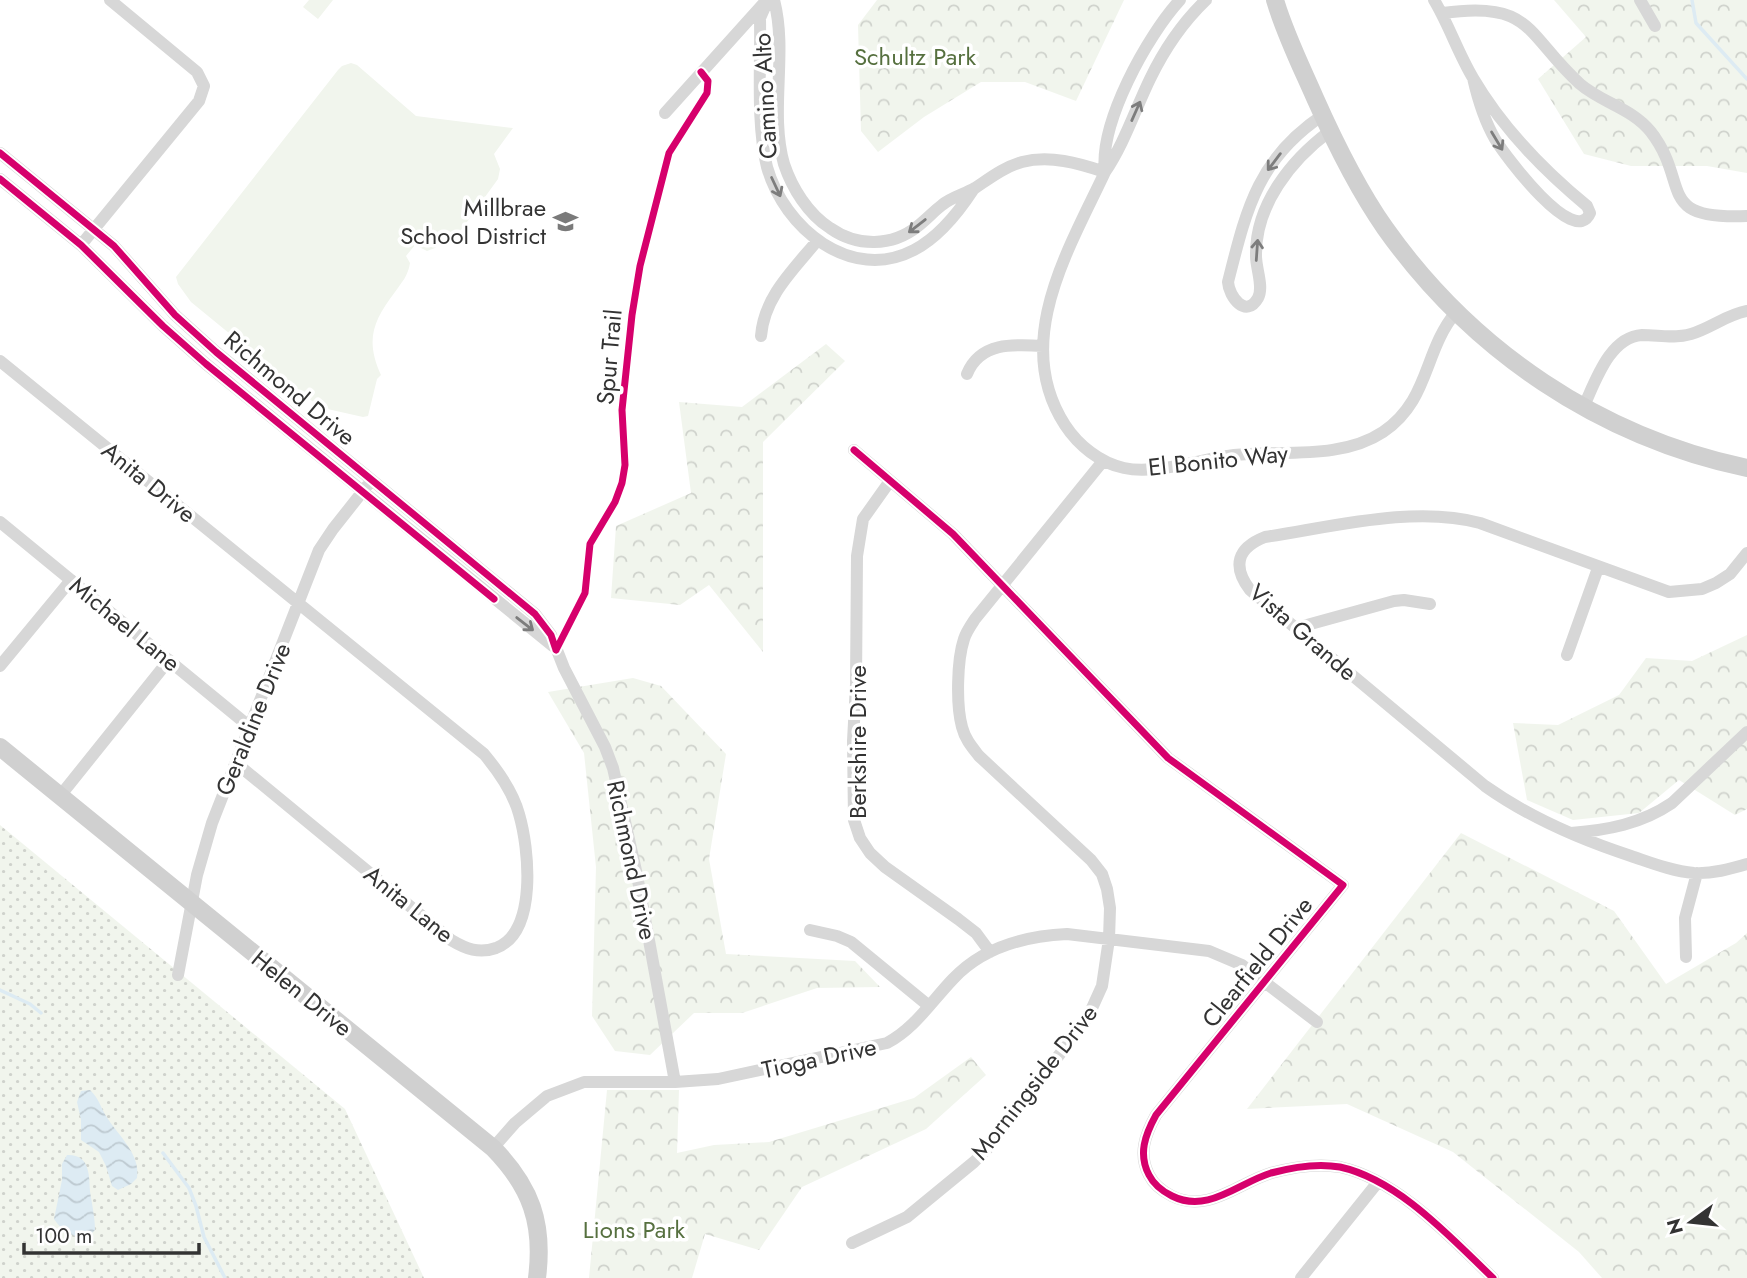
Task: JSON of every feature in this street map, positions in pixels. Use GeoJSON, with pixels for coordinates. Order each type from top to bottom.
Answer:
{"type":"FeatureCollection","features":[{"type":"Feature","properties":{"kind":"street"},"geometry":{"type":"LineString","coordinates":[[81,245],[199,102],[204,86],[197,72],[110,0]]}},
{"type":"Feature","properties":{"kind":"street"},"geometry":{"type":"LineString","coordinates":[[665,113],[767,0]]}},
{"type":"Feature","properties":{"kind":"street","name":"Camino Alto"},"geometry":{"type":"LineString","coordinates":[[767,0],[761,18],[764,149],[775,188],[786,208],[817,241],[850,257],[883,259],[898,256],[929,240],[955,216],[974,188]]}},
{"type":"Feature","properties":{"kind":"street","name":"Camino Alto"},"geometry":{"type":"LineString","coordinates":[[774,0],[778,20],[781,147],[791,180],[800,198],[827,227],[842,236],[854,240],[881,242],[906,234],[943,204],[1021,162],[1060,160],[1105,172]]}},
{"type":"Feature","properties":{"kind":"street","name":"El Bonito Way"},"geometry":{"type":"LineString","coordinates":[[1105,172],[1104,149],[1133,72],[1159,26],[1181,0]]}},
{"type":"Feature","properties":{"kind":"street","name":"El Bonito Way"},"geometry":{"type":"LineString","coordinates":[[1206,0],[1174,36],[1161,58],[1054,285],[1045,321],[1043,346],[1046,380],[1057,413],[1070,432],[1103,461],[1124,468],[1142,469],[1226,456],[1322,452],[1355,446],[1384,431],[1412,403],[1423,382],[1440,334],[1456,312]]}},
{"type":"Feature","properties":{"kind":"street"},"geometry":{"type":"LineString","coordinates":[[1275,0],[1326,123],[1365,196],[1408,259],[1456,312],[1517,365],[1583,408],[1658,442],[1747,468]]}},
{"type":"Feature","properties":{"kind":"street"},"geometry":{"type":"LineString","coordinates":[[1434,0],[1443,13],[1473,78],[1484,117],[1510,161],[1546,201],[1564,215],[1576,223],[1588,219],[1590,213],[1587,206],[1524,150],[1473,78]]}},
{"type":"Feature","properties":{"kind":"street"},"geometry":{"type":"LineString","coordinates":[[1640,0],[1655,26]]}},
{"type":"Feature","properties":{"kind":"street"},"geometry":{"type":"LineString","coordinates":[[1443,13],[1466,6],[1494,4],[1509,9],[1524,19],[1582,86],[1621,107],[1651,132],[1683,203],[1708,216],[1747,216]]}},
{"type":"Feature","properties":{"kind":"street"},"geometry":{"type":"LineString","coordinates":[[1326,123],[1276,188],[1262,222],[1255,250],[1260,295],[1256,302],[1241,305],[1233,300],[1228,292],[1227,282],[1252,197],[1261,179],[1283,149],[1309,124],[1326,123]]}},
{"type":"Feature","properties":{"kind":"street","name":"Richmond Drive"},"geometry":{"type":"LineString","coordinates":[[0,153],[114,246],[197,335],[536,614],[551,635],[605,747],[612,768],[637,875],[675,1082]]}},
{"type":"Feature","properties":{"kind":"street","name":"Richmond Drive"},"geometry":{"type":"LineString","coordinates":[[0,179],[81,245],[184,345],[556,650]]}},
{"type":"Feature","properties":{"kind":"street"},"geometry":{"type":"LineString","coordinates":[[761,336],[762,322],[772,296],[817,241]]}},
{"type":"Feature","properties":{"kind":"street"},"geometry":{"type":"LineString","coordinates":[[1583,408],[1604,365],[1620,343],[1643,335],[1690,335],[1726,317],[1747,311]]}},
{"type":"Feature","properties":{"kind":"street"},"geometry":{"type":"LineString","coordinates":[[967,374],[978,356],[989,350],[1016,344],[1043,346]]}},
{"type":"Feature","properties":{"kind":"street","name":"Anita Drive"},"geometry":{"type":"LineString","coordinates":[[0,361],[299,602]]}},
{"type":"Feature","properties":{"kind":"street","name":"Clearfield Drive"},"geometry":{"type":"LineString","coordinates":[[854,450],[953,534],[1168,758],[1343,886],[1152,1122],[1143,1145],[1144,1163],[1151,1178],[1163,1192],[1180,1200],[1200,1202],[1217,1198],[1270,1174],[1293,1168],[1317,1166],[1356,1171],[1378,1182],[1423,1213],[1493,1278]]}},
{"type":"Feature","properties":{"kind":"street","name":"Morningside Drive"},"geometry":{"type":"LineString","coordinates":[[852,1243],[908,1217],[990,1146],[1093,1009],[1102,986],[1109,939],[1110,908],[1102,874],[1091,860],[968,743],[962,729],[960,713],[960,655],[965,636],[975,619],[1103,461]]}},
{"type":"Feature","properties":{"kind":"street","name":"Geraldine Drive"},"geometry":{"type":"LineString","coordinates":[[178,975],[204,848],[299,602],[326,539],[372,481]]}},
{"type":"Feature","properties":{"kind":"street","name":"Berkshire Drive"},"geometry":{"type":"LineString","coordinates":[[890,481],[863,519],[858,556],[854,820],[860,838],[884,867],[976,933],[990,952]]}},
{"type":"Feature","properties":{"kind":"street","name":"Vista Grande"},"geometry":{"type":"LineString","coordinates":[[1747,554],[1730,574],[1716,583],[1702,589],[1669,592],[1480,523],[1440,515],[1387,519],[1265,537],[1252,542],[1243,551],[1239,564],[1241,578],[1250,590],[1507,802],[1568,833],[1663,867],[1697,873],[1747,864]]}},
{"type":"Feature","properties":{"kind":"street","name":"Michael Lane"},"geometry":{"type":"LineString","coordinates":[[0,522],[250,727]]}},
{"type":"Feature","properties":{"kind":"street"},"geometry":{"type":"LineString","coordinates":[[1567,655],[1598,568]]}},
{"type":"Feature","properties":{"kind":"street"},"geometry":{"type":"LineString","coordinates":[[0,666],[71,580]]}},
{"type":"Feature","properties":{"kind":"street"},"geometry":{"type":"LineString","coordinates":[[1296,628],[1394,601],[1430,604]]}},
{"type":"Feature","properties":{"kind":"street","name":"Anita Lane"},"geometry":{"type":"LineString","coordinates":[[236,763],[451,940],[463,947],[475,951],[499,947],[519,928],[526,895],[524,833],[518,811],[498,771],[467,738],[299,602]]}},
{"type":"Feature","properties":{"kind":"street"},"geometry":{"type":"LineString","coordinates":[[60,796],[170,660]]}},
{"type":"Feature","properties":{"kind":"street"},"geometry":{"type":"LineString","coordinates":[[1568,833],[1629,825],[1658,812],[1672,803],[1747,732]]}},
{"type":"Feature","properties":{"kind":"street","name":"Helen Drive"},"geometry":{"type":"LineString","coordinates":[[0,747],[493,1148],[517,1175],[533,1207],[540,1256],[537,1278]]}},
{"type":"Feature","properties":{"kind":"street"},"geometry":{"type":"LineString","coordinates":[[1686,957],[1685,918],[1697,873]]}},
{"type":"Feature","properties":{"kind":"street"},"geometry":{"type":"LineString","coordinates":[[810,930],[851,942],[929,1006]]}},
{"type":"Feature","properties":{"kind":"street","name":"Tioga Drive"},"geometry":{"type":"LineString","coordinates":[[493,1148],[531,1108],[547,1096],[584,1082],[675,1082],[727,1078],[887,1043],[908,1030],[955,977],[990,952],[1026,938],[1067,934],[1209,951],[1242,965],[1317,1022]]}},
{"type":"Feature","properties":{"kind":"street"},"geometry":{"type":"LineString","coordinates":[[1301,1278],[1378,1182]]}},
{"type":"Feature","properties":{"kind":"green space"},"geometry":{"type":"Polygon","coordinates":[[[309,0],[333,0],[318,19],[303,7],[309,0]]]}},
{"type":"Feature","properties":{"kind":"green space","name":"Schultz Park"},"geometry":{"type":"Polygon","coordinates":[[[877,0],[1124,0],[1076,101],[1025,82],[981,82],[924,117],[878,152],[861,131],[858,25],[877,0]]]}},
{"type":"Feature","properties":{"kind":"green space"},"geometry":{"type":"Polygon","coordinates":[[[1554,0],[1747,0],[1747,173],[1707,166],[1631,166],[1584,154],[1538,79],[1586,37],[1554,0]]]}},
{"type":"Feature","properties":{"kind":"green space"},"geometry":{"type":"Polygon","coordinates":[[[351,63],[357,65],[416,116],[513,128],[494,154],[500,169],[498,179],[456,237],[449,234],[435,248],[427,251],[415,245],[406,256],[410,263],[408,272],[381,312],[374,331],[373,351],[381,375],[377,379],[368,416],[363,417],[317,405],[191,302],[176,277],[338,70],[351,63]]]}},
{"type":"Feature","properties":{"kind":"green space"},"geometry":{"type":"Polygon","coordinates":[[[826,344],[845,361],[763,442],[763,652],[709,585],[680,605],[611,598],[616,526],[691,493],[679,402],[742,407],[826,344]]]}},
{"type":"Feature","properties":{"kind":"green space"},"geometry":{"type":"Polygon","coordinates":[[[1747,635],[1747,809],[1735,815],[1679,780],[1639,813],[1573,820],[1527,800],[1513,723],[1558,725],[1619,695],[1646,658],[1692,661],[1747,635]]]}},
{"type":"Feature","properties":{"kind":"green space"},"geometry":{"type":"Polygon","coordinates":[[[633,678],[661,686],[726,754],[709,859],[726,954],[855,961],[880,987],[817,988],[742,1013],[694,1013],[650,1055],[615,1051],[592,1016],[596,867],[584,753],[548,692],[633,678]]]}},
{"type":"Feature","properties":{"kind":"green space"},"geometry":{"type":"Polygon","coordinates":[[[0,825],[345,1109],[424,1278],[0,1278],[0,825]]]}},
{"type":"Feature","properties":{"kind":"green space"},"geometry":{"type":"Polygon","coordinates":[[[1461,833],[1614,911],[1666,984],[1736,943],[1747,933],[1747,1278],[1602,1278],[1579,1252],[1453,1152],[1347,1104],[1247,1109],[1461,833]]]}},
{"type":"Feature","properties":{"kind":"green space","name":"Lions Park"},"geometry":{"type":"Polygon","coordinates":[[[971,1057],[986,1075],[926,1129],[802,1187],[759,1250],[705,1234],[692,1278],[589,1278],[607,1090],[679,1090],[677,1153],[714,1145],[769,1142],[914,1098],[971,1057]]]}},
{"type":"Feature","properties":{"kind":"water"},"geometry":{"type":"Polygon","coordinates":[[[90,1090],[136,1161],[137,1178],[118,1190],[112,1186],[99,1152],[81,1140],[77,1102],[81,1091],[90,1090]]]}},
{"type":"Feature","properties":{"kind":"water"},"geometry":{"type":"Polygon","coordinates":[[[67,1155],[80,1158],[87,1167],[95,1230],[87,1238],[68,1233],[54,1219],[62,1180],[62,1164],[67,1155]]]}},
{"type":"Feature","properties":{"kind":"waterway"},"geometry":{"type":"LineString","coordinates":[[1692,0],[1696,23],[1747,79]]}},
{"type":"Feature","properties":{"kind":"waterway"},"geometry":{"type":"LineString","coordinates":[[0,990],[30,1004],[41,1013]]}},
{"type":"Feature","properties":{"kind":"waterway"},"geometry":{"type":"LineString","coordinates":[[163,1153],[189,1188],[204,1237],[225,1278]]}},
{"type":"Feature","properties":{"kind":"cycle path","name":"Spur Trail"},"geometry":{"type":"LineString","coordinates":[[556,650],[585,593],[590,544],[615,502],[622,483],[625,465],[622,410],[640,266],[669,153],[707,93],[708,81],[701,72]]}},
{"type":"Feature","properties":{"kind":"cycle path"},"geometry":{"type":"LineString","coordinates":[[0,153],[114,246],[175,315],[216,352],[535,614],[551,635],[556,650]]}},
{"type":"Feature","properties":{"kind":"cycle path"},"geometry":{"type":"LineString","coordinates":[[0,179],[81,245],[163,326],[206,364],[494,599]]}},
{"type":"Feature","properties":{"kind":"cycle path"},"geometry":{"type":"LineString","coordinates":[[854,450],[953,534],[1168,758],[1343,885],[1156,1115],[1146,1137],[1143,1152],[1153,1182],[1172,1196],[1185,1201],[1198,1201],[1223,1195],[1279,1171],[1297,1167],[1340,1167],[1362,1174],[1403,1197],[1442,1229],[1493,1278]]}},
{"type":"Feature","properties":{"kind":"place","name":"Millbrae School District"},"geometry":{"type":"Point","coordinates":[566,221]}}]}
